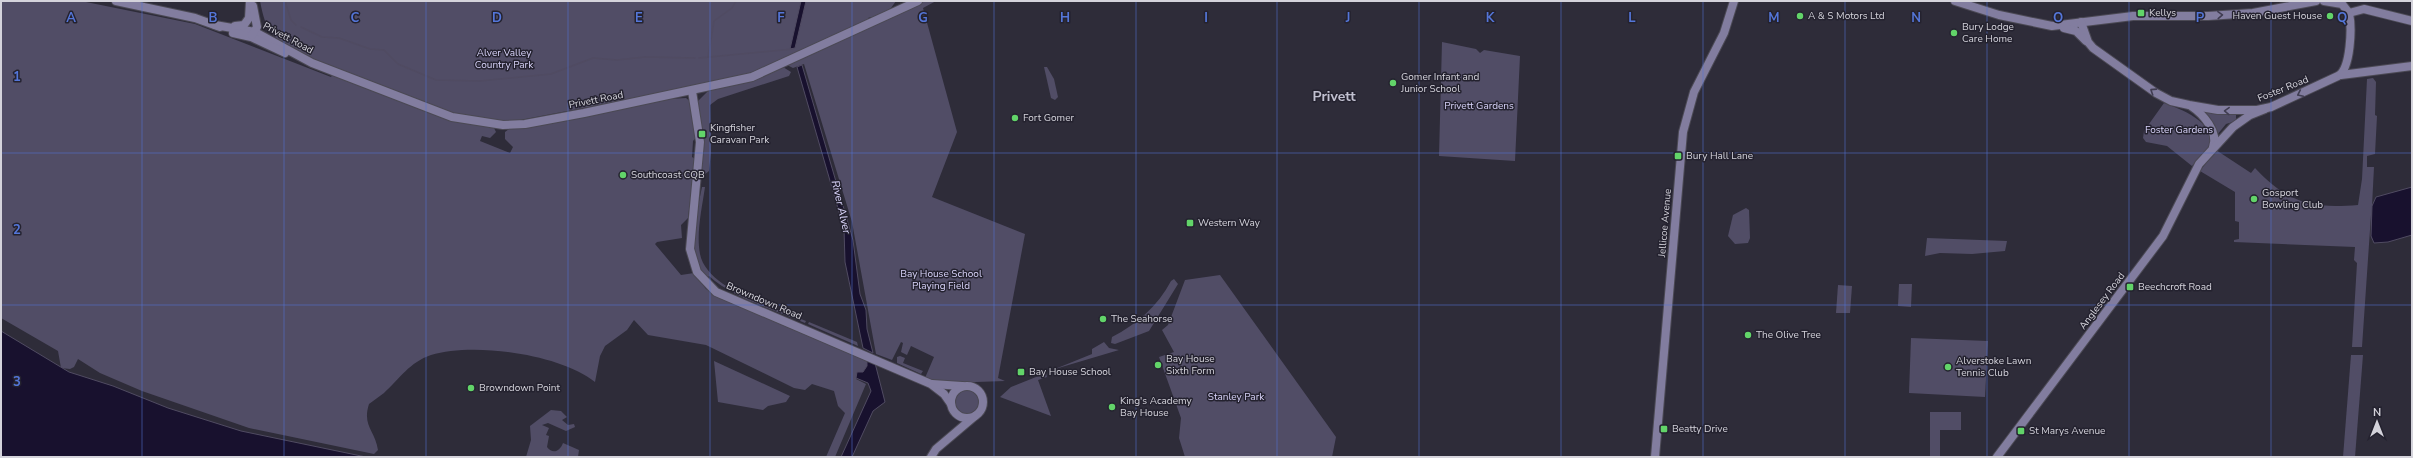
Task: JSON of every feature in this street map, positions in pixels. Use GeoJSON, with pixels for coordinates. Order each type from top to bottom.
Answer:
{"type":"FeatureCollection","features":[{"type":"Feature","properties":{"kind":"street"},"geometry":{"type":"LineString","coordinates":[[116,1],[236,27],[244,25],[249,14],[251,1]]}},
{"type":"Feature","properties":{"kind":"street"},"geometry":{"type":"LineString","coordinates":[[251,1],[257,27],[253,35]]}},
{"type":"Feature","properties":{"kind":"street"},"geometry":{"type":"LineString","coordinates":[[255,1],[263,32],[266,37]]}},
{"type":"Feature","properties":{"kind":"street","name":"Privett Road"},"geometry":{"type":"LineString","coordinates":[[879,20],[895,8],[899,1]]}},
{"type":"Feature","properties":{"kind":"street","name":"Jellicoe Avenue"},"geometry":{"type":"LineString","coordinates":[[1655,457],[1683,132],[1694,92],[1724,33],[1734,1]]}},
{"type":"Feature","properties":{"kind":"street","name":"Foster Road"},"geometry":{"type":"LineString","coordinates":[[1955,1],[1999,15],[2074,30],[2091,46],[2156,93],[2171,101],[2218,110],[2247,111],[2265,109],[2338,76],[2412,66]]}},
{"type":"Feature","properties":{"kind":"street"},"geometry":{"type":"LineString","coordinates":[[2052,26],[2133,16],[2208,16],[2253,13],[2316,1]]}},
{"type":"Feature","properties":{"kind":"street"},"geometry":{"type":"LineString","coordinates":[[2324,1],[2342,4],[2349,13],[2348,55],[2345,71],[2338,76]]}},
{"type":"Feature","properties":{"kind":"street","name":"Privett Road"},"geometry":{"type":"LineString","coordinates":[[253,35],[283,53],[452,117],[503,125],[525,124],[692,91],[752,77],[879,20],[911,2]]}},
{"type":"Feature","properties":{"kind":"street"},"geometry":{"type":"LineString","coordinates":[[2349,13],[2364,9],[2412,21]]}},
{"type":"Feature","properties":{"kind":"street"},"geometry":{"type":"LineString","coordinates":[[249,14],[253,35]]}},
{"type":"Feature","properties":{"kind":"street"},"geometry":{"type":"LineString","coordinates":[[195,18],[253,35]]}},
{"type":"Feature","properties":{"kind":"street"},"geometry":{"type":"LineString","coordinates":[[2091,46],[2089,32],[2097,20]]}},
{"type":"Feature","properties":{"kind":"street"},"geometry":{"type":"LineString","coordinates":[[2081,22],[2091,46]]}},
{"type":"Feature","properties":{"kind":"street","name":"Privett Road"},"geometry":{"type":"LineString","coordinates":[[253,35],[266,37],[312,63]]}},
{"type":"Feature","properties":{"kind":"street"},"geometry":{"type":"LineString","coordinates":[[2348,55],[2352,67],[2357,72],[2365,73]]}},
{"type":"Feature","properties":{"kind":"street","name":"Browndown Road"},"geometry":{"type":"LineString","coordinates":[[692,91],[700,142],[690,249],[694,265],[703,280],[716,292],[726,297],[861,352],[931,384],[944,394],[951,404]]}},
{"type":"Feature","properties":{"kind":"street"},"geometry":{"type":"LineString","coordinates":[[2189,105],[2211,128],[2215,141],[2212,149]]}},
{"type":"Feature","properties":{"kind":"street","name":"Anglesey Road"},"geometry":{"type":"LineString","coordinates":[[1997,457],[2162,236],[2196,168],[2212,149],[2238,123],[2250,115],[2265,109]]}},
{"type":"Feature","properties":{"kind":"street","name":"Browndown Road"},"geometry":{"type":"LineString","coordinates":[[931,384],[962,386]]}},
{"type":"Feature","properties":{"kind":"street"},"geometry":{"type":"LineString","coordinates":[[931,457],[936,449],[956,433],[981,409],[982,395],[971,386],[962,386],[955,391],[951,404],[959,423],[956,433]]}},
{"type":"Feature","properties":{"kind":"street"},"geometry":{"type":"LineString","coordinates":[[956,413],[965,417],[975,416]]}},
{"type":"Feature","properties":{"kind":"green space"},"geometry":{"type":"Polygon","coordinates":[[[1,1],[81,1],[195,24],[331,77],[333,74],[455,120],[494,128],[496,132],[490,138],[482,136],[480,141],[510,153],[513,147],[505,139],[505,132],[509,129],[667,99],[686,98],[692,103],[697,136],[693,141],[692,157],[695,159],[688,218],[681,225],[682,238],[657,242],[655,244],[681,275],[694,273],[706,289],[725,300],[867,359],[867,366],[863,372],[859,372],[856,379],[866,384],[835,457],[826,457],[845,413],[838,406],[834,391],[812,384],[805,390],[794,388],[706,345],[648,335],[634,320],[627,330],[605,346],[600,356],[595,382],[580,372],[561,364],[516,353],[493,350],[449,351],[424,358],[405,371],[384,393],[369,404],[367,418],[378,450],[374,454],[249,428],[142,391],[100,373],[78,359],[74,367],[70,369],[61,368],[58,351],[1,318],[1,1]]]}},
{"type":"Feature","properties":{"kind":"green space","name":"Alver Valley Country Park"},"geometry":{"type":"Polygon","coordinates":[[[260,1],[896,1],[891,8],[873,20],[871,17],[868,18],[870,21],[765,69],[739,78],[510,122],[459,116],[301,56],[300,52],[282,42],[271,33],[262,12],[260,1]]]}},
{"type":"Feature","properties":{"kind":"green space","name":"Bay House School Playing Field"},"geometry":{"type":"Polygon","coordinates":[[[923,1],[936,1],[923,8],[957,132],[932,197],[1025,234],[998,378],[1005,381],[947,383],[925,378],[934,357],[911,346],[907,355],[901,352],[903,343],[901,342],[892,360],[876,354],[852,222],[804,64],[793,68],[787,65],[918,5],[923,1]]]}},
{"type":"Feature","properties":{"kind":"green space","name":"Privett Gardens"},"geometry":{"type":"Polygon","coordinates":[[[1442,42],[1476,49],[1480,53],[1484,50],[1520,56],[1515,161],[1439,156],[1442,42]]]}},
{"type":"Feature","properties":{"kind":"green space"},"geometry":{"type":"Polygon","coordinates":[[[783,67],[791,72],[789,76],[718,99],[710,105],[711,152],[709,171],[702,175],[702,131],[697,102],[708,91],[741,83],[783,67]]]}},
{"type":"Feature","properties":{"kind":"green space"},"geometry":{"type":"Polygon","coordinates":[[[1044,67],[1047,67],[1054,79],[1058,97],[1055,100],[1051,98],[1044,67]]]}},
{"type":"Feature","properties":{"kind":"green space"},"geometry":{"type":"Polygon","coordinates":[[[2373,78],[2376,82],[2375,115],[2377,116],[2375,154],[2367,156],[2367,167],[2374,167],[2372,206],[2375,200],[2384,197],[2371,239],[2371,215],[2362,347],[2352,347],[2357,263],[2354,260],[2355,247],[2234,242],[2234,240],[2239,239],[2239,222],[2235,221],[2235,192],[2200,171],[2216,150],[2251,173],[2255,168],[2278,189],[2301,201],[2327,206],[2358,205],[2362,179],[2367,79],[2373,78]]]}},
{"type":"Feature","properties":{"kind":"green space","name":"Foster Gardens"},"geometry":{"type":"Polygon","coordinates":[[[2164,103],[2195,117],[2207,129],[2210,137],[2210,146],[2192,166],[2167,146],[2146,142],[2143,138],[2144,131],[2164,103]]]}},
{"type":"Feature","properties":{"kind":"green space"},"geometry":{"type":"Polygon","coordinates":[[[2201,111],[2236,115],[2236,121],[2226,124],[2217,135],[2211,119],[2201,111]]]}},
{"type":"Feature","properties":{"kind":"green space"},"geometry":{"type":"Polygon","coordinates":[[[702,187],[705,187],[700,220],[699,246],[700,254],[705,267],[715,278],[729,288],[761,304],[806,321],[805,323],[742,297],[719,284],[709,276],[706,280],[693,255],[694,212],[698,206],[702,187]]]}},
{"type":"Feature","properties":{"kind":"green space"},"geometry":{"type":"Polygon","coordinates":[[[1746,208],[1749,210],[1750,238],[1748,243],[1735,244],[1728,236],[1733,215],[1746,208]]]}},
{"type":"Feature","properties":{"kind":"green space"},"geometry":{"type":"Polygon","coordinates":[[[1927,238],[2007,241],[2005,251],[1972,254],[1940,253],[1925,256],[1927,238]]]}},
{"type":"Feature","properties":{"kind":"green space","name":"Stanley Park"},"geometry":{"type":"Polygon","coordinates":[[[1220,275],[1336,437],[1332,457],[1185,457],[1179,438],[1181,418],[1159,357],[1174,352],[1162,330],[1168,325],[1185,280],[1220,275]]]}},
{"type":"Feature","properties":{"kind":"green space"},"geometry":{"type":"Polygon","coordinates":[[[1174,279],[1178,284],[1149,331],[1115,344],[1111,343],[1112,337],[1146,314],[1174,279]]]}},
{"type":"Feature","properties":{"kind":"green space"},"geometry":{"type":"Polygon","coordinates":[[[1899,284],[1912,284],[1911,307],[1898,306],[1899,284]]]}},
{"type":"Feature","properties":{"kind":"green space"},"geometry":{"type":"Polygon","coordinates":[[[1838,285],[1852,286],[1850,313],[1836,313],[1838,285]]]}},
{"type":"Feature","properties":{"kind":"green space"},"geometry":{"type":"Polygon","coordinates":[[[809,322],[857,342],[858,346],[808,324],[809,322]]]}},
{"type":"Feature","properties":{"kind":"green space","name":"Alverstoke Lawn Tennis Club"},"geometry":{"type":"Polygon","coordinates":[[[1911,338],[1988,341],[1985,397],[1909,393],[1911,338]]]}},
{"type":"Feature","properties":{"kind":"green space"},"geometry":{"type":"Polygon","coordinates":[[[1104,342],[1109,348],[1119,350],[1055,369],[1092,354],[1092,349],[1104,342]]]}},
{"type":"Feature","properties":{"kind":"green space"},"geometry":{"type":"Polygon","coordinates":[[[2351,355],[2363,355],[2355,457],[2343,457],[2351,355]]]}},
{"type":"Feature","properties":{"kind":"green space"},"geometry":{"type":"Polygon","coordinates":[[[900,356],[905,358],[903,363],[923,371],[921,374],[897,363],[897,357],[900,356]]]}},
{"type":"Feature","properties":{"kind":"green space"},"geometry":{"type":"Polygon","coordinates":[[[714,361],[790,396],[786,402],[768,406],[763,410],[718,402],[714,361]]]}},
{"type":"Feature","properties":{"kind":"green space"},"geometry":{"type":"Polygon","coordinates":[[[1046,373],[1047,377],[1038,380],[1051,416],[1000,397],[1011,387],[1046,373]]]}},
{"type":"Feature","properties":{"kind":"green space"},"geometry":{"type":"Polygon","coordinates":[[[967,388],[976,392],[980,401],[976,410],[967,414],[958,410],[954,401],[958,392],[967,388]]]}},
{"type":"Feature","properties":{"kind":"green space"},"geometry":{"type":"Polygon","coordinates":[[[551,410],[561,411],[567,417],[562,420],[568,425],[574,424],[575,427],[566,431],[548,423],[542,425],[549,428],[546,435],[549,436],[547,447],[552,451],[556,451],[563,443],[579,450],[578,457],[526,457],[531,440],[530,426],[551,410]]]}},
{"type":"Feature","properties":{"kind":"green space"},"geometry":{"type":"Polygon","coordinates":[[[1930,412],[1961,412],[1961,430],[1940,430],[1940,457],[1930,457],[1930,412]]]}},
{"type":"Feature","properties":{"kind":"water"},"geometry":{"type":"Polygon","coordinates":[[[801,1],[806,1],[795,48],[790,49],[801,1]]]}},
{"type":"Feature","properties":{"kind":"water","name":"River Alver"},"geometry":{"type":"Polygon","coordinates":[[[802,65],[853,240],[860,294],[866,310],[867,329],[873,353],[863,348],[845,262],[844,229],[797,67],[802,65]]]}},
{"type":"Feature","properties":{"kind":"water"},"geometry":{"type":"Polygon","coordinates":[[[2412,187],[2412,235],[2388,242],[2374,243],[2371,236],[2372,206],[2376,197],[2412,187]]]}},
{"type":"Feature","properties":{"kind":"water"},"geometry":{"type":"Polygon","coordinates":[[[1,331],[69,372],[113,386],[168,408],[241,431],[366,457],[1,457],[1,331]]]}},
{"type":"Feature","properties":{"kind":"water"},"geometry":{"type":"Polygon","coordinates":[[[867,359],[875,363],[885,402],[873,411],[852,457],[841,457],[871,391],[868,383],[856,378],[857,372],[863,372],[867,366],[867,359]]]}},
{"type":"Feature","properties":{"kind":"waterway"},"geometry":{"type":"LineString","coordinates":[[285,1],[291,20],[296,25]]}},
{"type":"Feature","properties":{"kind":"waterway"},"geometry":{"type":"LineString","coordinates":[[708,57],[714,21],[732,8],[736,1]]}},
{"type":"Feature","properties":{"kind":"waterway"},"geometry":{"type":"LineString","coordinates":[[301,27],[322,37],[339,38],[370,49],[384,50],[398,64],[436,80],[480,81],[551,74],[593,58],[617,60],[645,57],[695,58]]}},
{"type":"Feature","properties":{"kind":"waterway"},"geometry":{"type":"LineString","coordinates":[[699,58],[793,49]]}},
{"type":"Feature","properties":{"kind":"place","name":"Kellys"},"geometry":{"type":"Point","coordinates":[2141,13]}},
{"type":"Feature","properties":{"kind":"place","name":"A & S Motors Ltd"},"geometry":{"type":"Point","coordinates":[1800,16]}},
{"type":"Feature","properties":{"kind":"place","name":"Haven Guest House"},"geometry":{"type":"Point","coordinates":[2330,16]}},
{"type":"Feature","properties":{"kind":"place","name":"Bury Lodge Care Home"},"geometry":{"type":"Point","coordinates":[1954,33]}},
{"type":"Feature","properties":{"kind":"place","name":"Gomer Infant and Junior School"},"geometry":{"type":"Point","coordinates":[1393,83]}},
{"type":"Feature","properties":{"kind":"place","name":"Fort Gomer"},"geometry":{"type":"Point","coordinates":[1015,118]}},
{"type":"Feature","properties":{"kind":"place","name":"Kingfisher Caravan Park"},"geometry":{"type":"Point","coordinates":[702,134]}},
{"type":"Feature","properties":{"kind":"place","name":"Bury Hall Lane"},"geometry":{"type":"Point","coordinates":[1678,156]}},
{"type":"Feature","properties":{"kind":"place","name":"Southcoast CQB"},"geometry":{"type":"Point","coordinates":[623,175]}},
{"type":"Feature","properties":{"kind":"place","name":"Gosport Bowling Club"},"geometry":{"type":"Point","coordinates":[2254,199]}},
{"type":"Feature","properties":{"kind":"place","name":"Western Way"},"geometry":{"type":"Point","coordinates":[1190,223]}},
{"type":"Feature","properties":{"kind":"place","name":"Beechcroft Road"},"geometry":{"type":"Point","coordinates":[2130,287]}},
{"type":"Feature","properties":{"kind":"place","name":"The Seahorse"},"geometry":{"type":"Point","coordinates":[1103,319]}},
{"type":"Feature","properties":{"kind":"place","name":"The Olive Tree"},"geometry":{"type":"Point","coordinates":[1748,335]}},
{"type":"Feature","properties":{"kind":"place","name":"Bay House Sixth Form"},"geometry":{"type":"Point","coordinates":[1158,365]}},
{"type":"Feature","properties":{"kind":"place","name":"Alverstoke Lawn Tennis Club"},"geometry":{"type":"Point","coordinates":[1948,367]}},
{"type":"Feature","properties":{"kind":"place","name":"Bay House School"},"geometry":{"type":"Point","coordinates":[1021,372]}},
{"type":"Feature","properties":{"kind":"place","name":"Browndown Point"},"geometry":{"type":"Point","coordinates":[471,388]}},
{"type":"Feature","properties":{"kind":"place","name":"King's Academy Bay House"},"geometry":{"type":"Point","coordinates":[1112,407]}},
{"type":"Feature","properties":{"kind":"place","name":"Beatty Drive"},"geometry":{"type":"Point","coordinates":[1664,429]}},
{"type":"Feature","properties":{"kind":"place","name":"St Marys Avenue"},"geometry":{"type":"Point","coordinates":[2021,431]}},
{"type":"Feature","properties":{"kind":"district","name":"Privett"},"geometry":{"type":"Point","coordinates":[1334,96]}}]}
